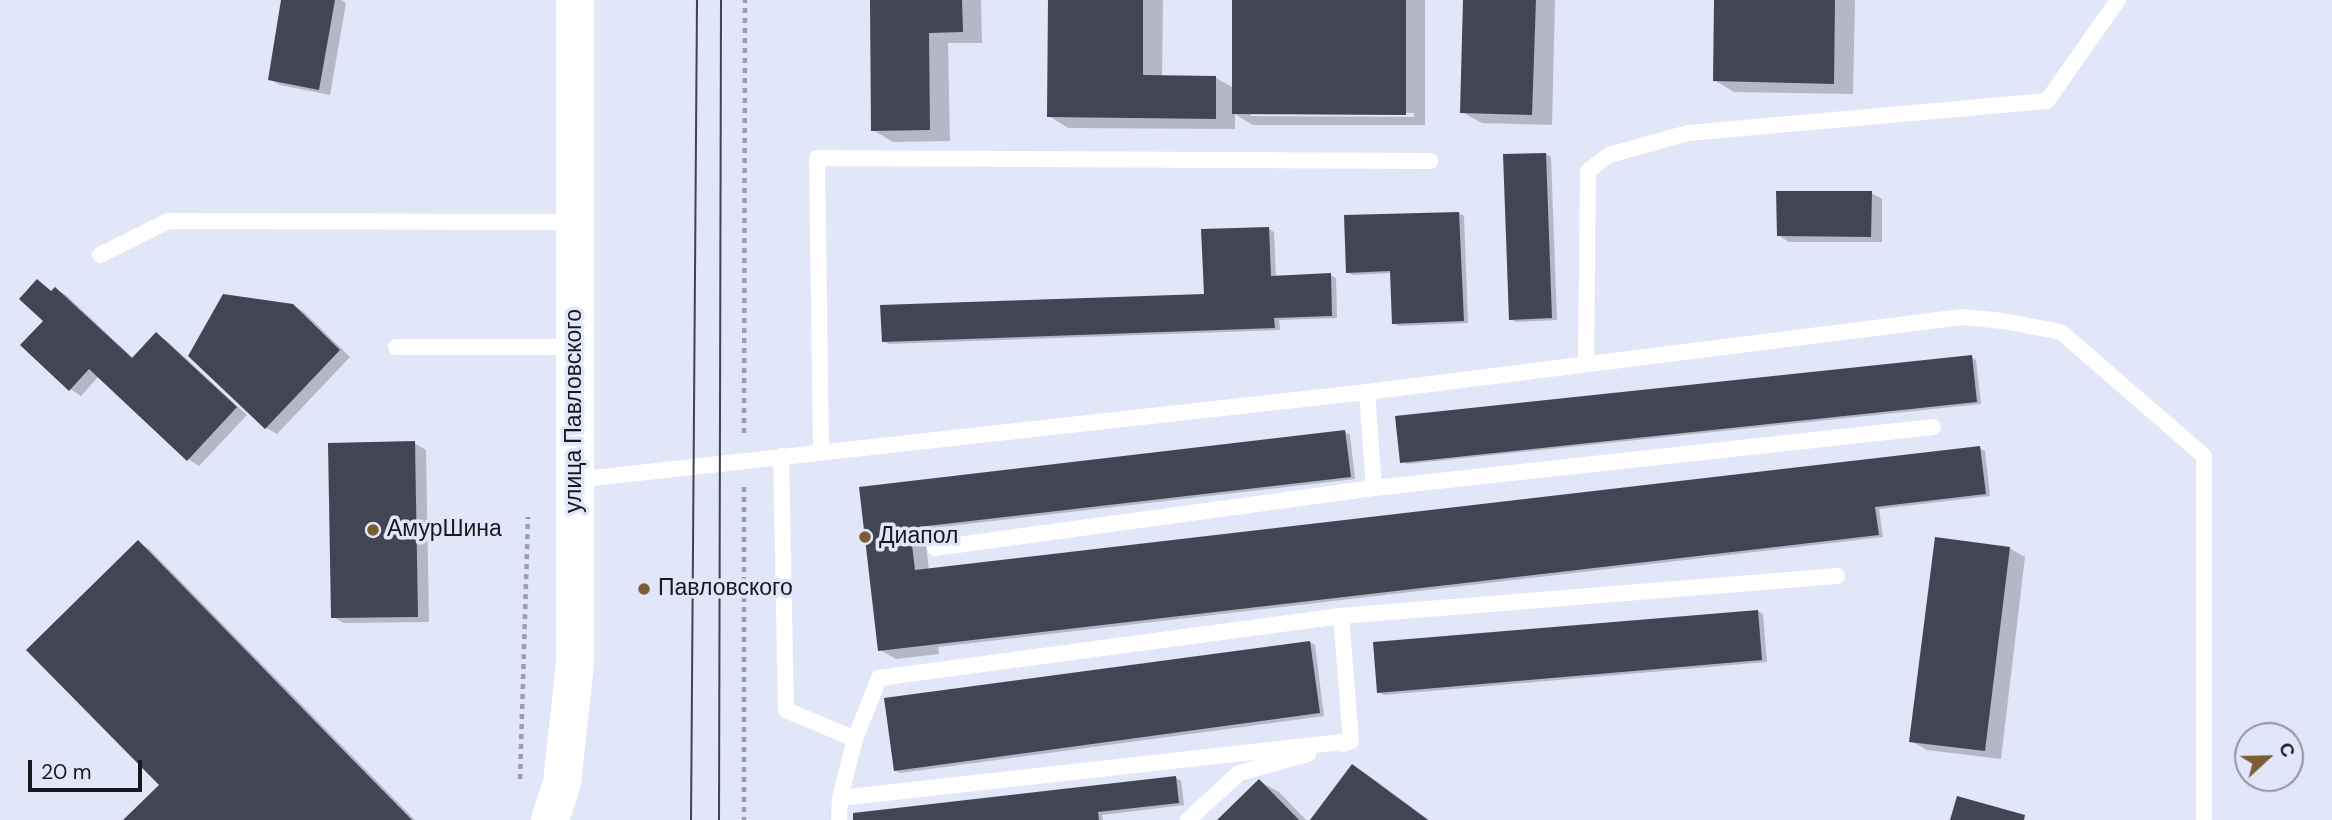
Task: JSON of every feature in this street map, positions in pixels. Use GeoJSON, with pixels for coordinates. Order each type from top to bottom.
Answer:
{"type":"FeatureCollection","features":[{"type":"Feature","properties":{"kind":"street","name":"улица Павловского"},"geometry":{"type":"LineString","coordinates":[[550,820],[562,783],[575,663],[575,0]]}},
{"type":"Feature","properties":{"kind":"lane"},"geometry":{"type":"LineString","coordinates":[[1586,365],[1588,171],[1609,155],[1688,133],[2047,101],[2118,0]]}},
{"type":"Feature","properties":{"kind":"lane"},"geometry":{"type":"LineString","coordinates":[[821,452],[817,158],[1430,161]]}},
{"type":"Feature","properties":{"kind":"lane"},"geometry":{"type":"LineString","coordinates":[[100,255],[168,221],[575,222]]}},
{"type":"Feature","properties":{"kind":"lane"},"geometry":{"type":"LineString","coordinates":[[575,480],[1367,392],[1962,317],[2003,321],[2061,332],[2204,456],[2204,820]]}},
{"type":"Feature","properties":{"kind":"lane"},"geometry":{"type":"LineString","coordinates":[[396,346],[575,347]]}},
{"type":"Feature","properties":{"kind":"lane"},"geometry":{"type":"LineString","coordinates":[[1367,392],[1374,488]]}},
{"type":"Feature","properties":{"kind":"lane"},"geometry":{"type":"LineString","coordinates":[[935,548],[1374,488],[1933,427]]}},
{"type":"Feature","properties":{"kind":"lane"},"geometry":{"type":"LineString","coordinates":[[781,456],[786,710],[855,739]]}},
{"type":"Feature","properties":{"kind":"lane"},"geometry":{"type":"LineString","coordinates":[[839,820],[840,798],[855,739],[879,678],[1341,616],[1837,576]]}},
{"type":"Feature","properties":{"kind":"lane"},"geometry":{"type":"LineString","coordinates":[[1341,616],[1351,741]]}},
{"type":"Feature","properties":{"kind":"lane"},"geometry":{"type":"LineString","coordinates":[[840,798],[1351,741]]}},
{"type":"Feature","properties":{"kind":"lane"},"geometry":{"type":"LineString","coordinates":[[1188,820],[1239,773],[1351,741]]}},
{"type":"Feature","properties":{"kind":"path"},"geometry":{"type":"LineString","coordinates":[[744,820],[745,0]]}},
{"type":"Feature","properties":{"kind":"path"},"geometry":{"type":"LineString","coordinates":[[520,789],[528,517]]}},
{"type":"Feature","properties":{"kind":"building"},"geometry":{"type":"Polygon","coordinates":[[[281,0],[335,0],[319,90],[268,80],[281,0]]]}},
{"type":"Feature","properties":{"kind":"building"},"geometry":{"type":"Polygon","coordinates":[[[870,0],[962,0],[963,32],[929,33],[930,130],[871,131],[870,0]]]}},
{"type":"Feature","properties":{"kind":"building"},"geometry":{"type":"Polygon","coordinates":[[[1048,0],[1143,0],[1143,75],[1216,76],[1216,119],[1047,117],[1048,0]]]}},
{"type":"Feature","properties":{"kind":"building"},"geometry":{"type":"Polygon","coordinates":[[[1232,0],[1406,0],[1406,115],[1232,114],[1232,0]]]}},
{"type":"Feature","properties":{"kind":"building"},"geometry":{"type":"Polygon","coordinates":[[[1463,0],[1536,0],[1532,115],[1460,113],[1463,0]]]}},
{"type":"Feature","properties":{"kind":"building"},"geometry":{"type":"Polygon","coordinates":[[[1714,0],[1835,0],[1834,84],[1713,81],[1714,0]]]}},
{"type":"Feature","properties":{"kind":"building"},"geometry":{"type":"Polygon","coordinates":[[[1546,153],[1552,318],[1509,320],[1503,154],[1546,153]]]}},
{"type":"Feature","properties":{"kind":"building"},"geometry":{"type":"Polygon","coordinates":[[[1776,191],[1872,191],[1871,237],[1777,236],[1776,191]]]}},
{"type":"Feature","properties":{"kind":"building"},"geometry":{"type":"Polygon","coordinates":[[[1459,212],[1464,321],[1392,324],[1390,271],[1346,273],[1344,215],[1459,212]]]}},
{"type":"Feature","properties":{"kind":"building"},"geometry":{"type":"Polygon","coordinates":[[[1269,227],[1271,276],[1331,273],[1332,316],[1274,318],[1275,328],[882,342],[880,305],[1204,294],[1201,229],[1269,227]]]}},
{"type":"Feature","properties":{"kind":"building"},"geometry":{"type":"Polygon","coordinates":[[[37,279],[51,291],[55,287],[132,358],[156,332],[237,407],[187,461],[89,369],[69,391],[20,345],[43,321],[19,299],[37,279]]]}},
{"type":"Feature","properties":{"kind":"building"},"geometry":{"type":"Polygon","coordinates":[[[223,294],[293,304],[340,350],[265,429],[188,356],[223,294]]]}},
{"type":"Feature","properties":{"kind":"building"},"geometry":{"type":"Polygon","coordinates":[[[1972,355],[1977,402],[1400,463],[1395,416],[1972,355]]]}},
{"type":"Feature","properties":{"kind":"building"},"geometry":{"type":"Polygon","coordinates":[[[1345,430],[1351,477],[910,528],[915,570],[1980,446],[1986,494],[1875,507],[1879,535],[878,651],[859,487],[1345,430]]]}},
{"type":"Feature","properties":{"kind":"building","name":"АмурШина"},"geometry":{"type":"Polygon","coordinates":[[[415,441],[418,617],[331,618],[328,443],[415,441]]]}},
{"type":"Feature","properties":{"kind":"building"},"geometry":{"type":"Polygon","coordinates":[[[1935,537],[2010,547],[1985,751],[1909,742],[1935,537]]]}},
{"type":"Feature","properties":{"kind":"building"},"geometry":{"type":"Polygon","coordinates":[[[138,540],[412,820],[123,820],[159,785],[26,650],[138,540]]]}},
{"type":"Feature","properties":{"kind":"building"},"geometry":{"type":"Polygon","coordinates":[[[1758,610],[1762,660],[1377,693],[1373,642],[1758,610]]]}},
{"type":"Feature","properties":{"kind":"building"},"geometry":{"type":"Polygon","coordinates":[[[1310,641],[1320,713],[894,771],[884,698],[1310,641]]]}},
{"type":"Feature","properties":{"kind":"building"},"geometry":{"type":"Polygon","coordinates":[[[1352,764],[1428,820],[1310,820],[1352,764]]]}},
{"type":"Feature","properties":{"kind":"building"},"geometry":{"type":"Polygon","coordinates":[[[1176,776],[1179,803],[1098,812],[1099,820],[853,820],[853,813],[1176,776]]]}},
{"type":"Feature","properties":{"kind":"building"},"geometry":{"type":"Polygon","coordinates":[[[1259,779],[1299,820],[1217,820],[1259,779]]]}},
{"type":"Feature","properties":{"kind":"building"},"geometry":{"type":"Polygon","coordinates":[[[1957,796],[2025,815],[2024,820],[1950,820],[1957,796]]]}},
{"type":"Feature","properties":{"kind":"tram line"},"geometry":{"type":"LineString","coordinates":[[691,820],[697,0]]}},
{"type":"Feature","properties":{"kind":"tram line"},"geometry":{"type":"LineString","coordinates":[[719,820],[721,0]]}},
{"type":"Feature","properties":{"kind":"place","name":"АмурШина"},"geometry":{"type":"Point","coordinates":[373,530]}},
{"type":"Feature","properties":{"kind":"place","name":"Диапол"},"geometry":{"type":"Point","coordinates":[865,537]}},
{"type":"Feature","properties":{"kind":"place","name":"Павловского"},"geometry":{"type":"Point","coordinates":[644,589]}}]}
